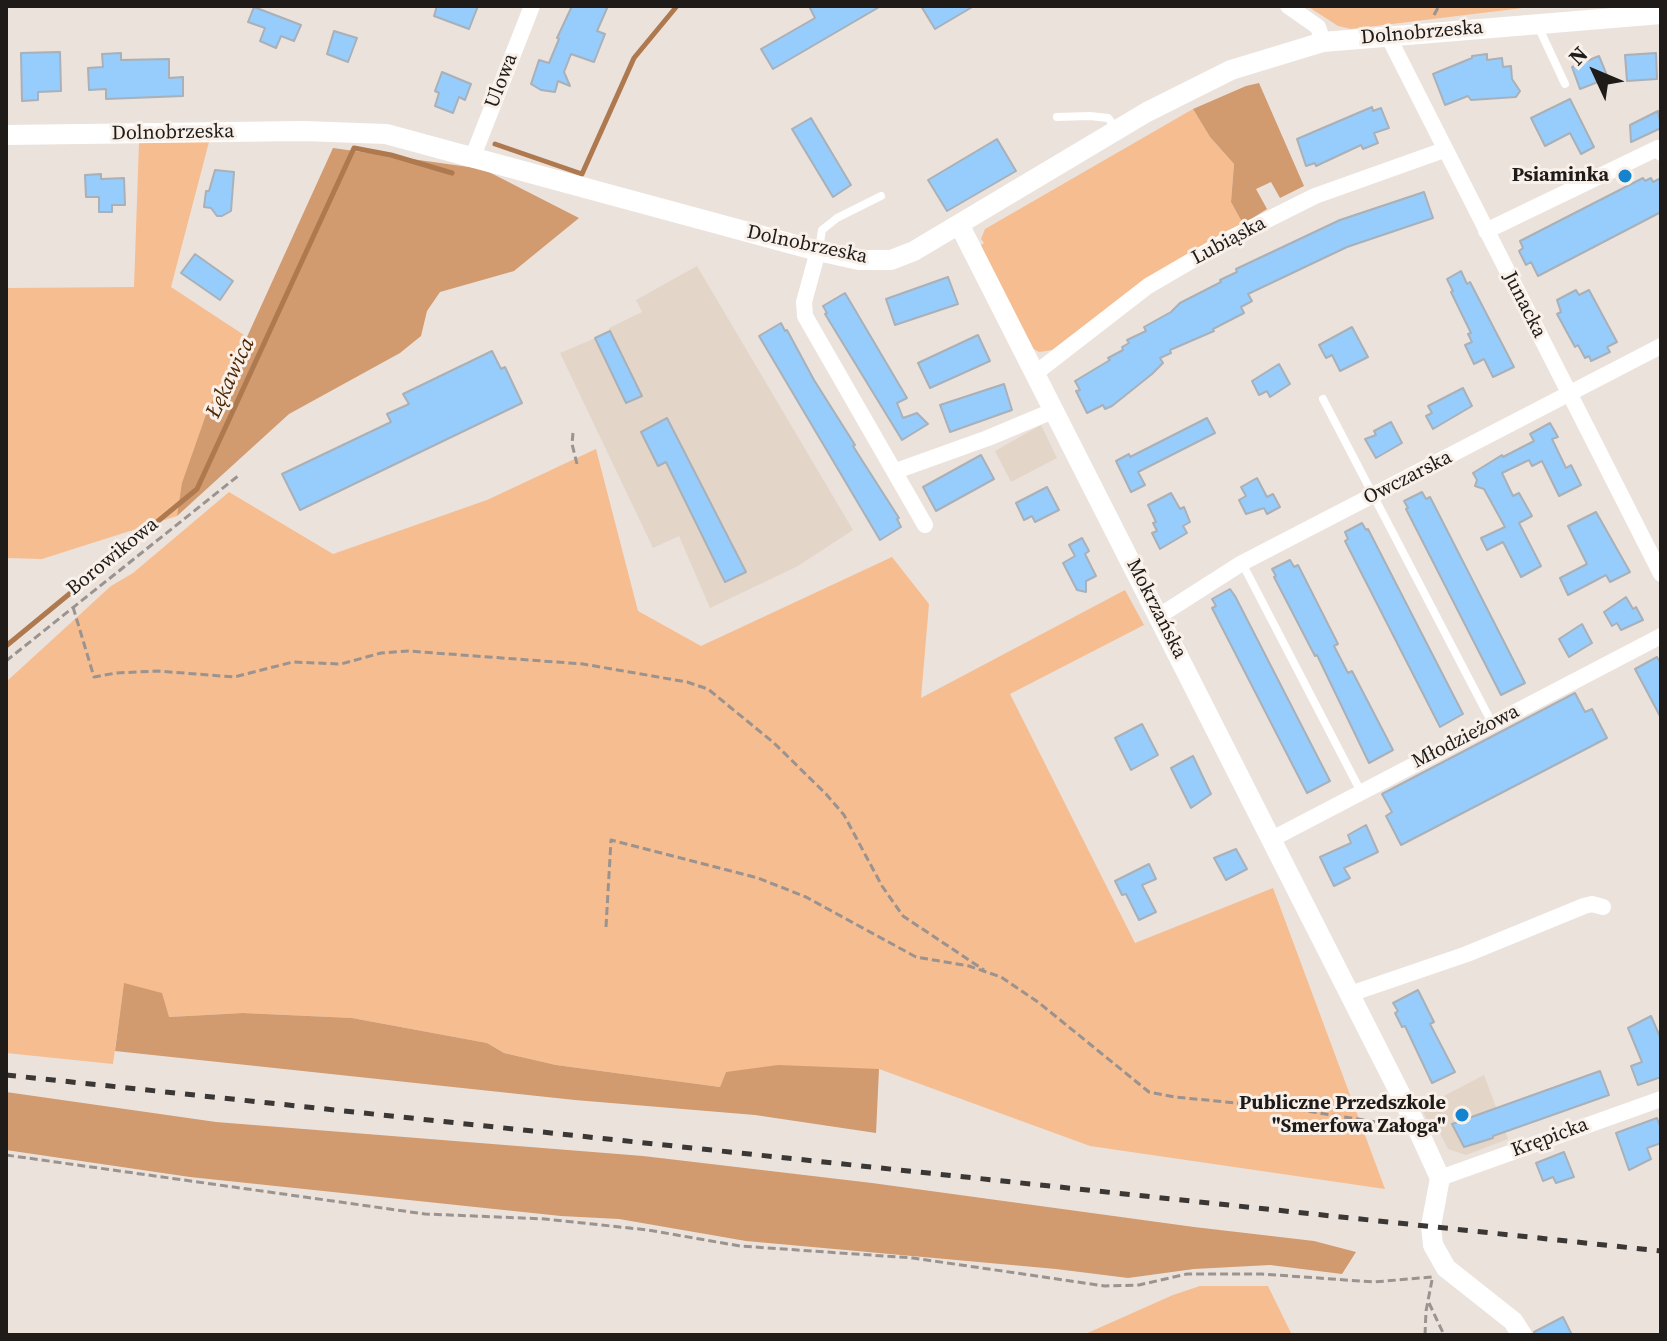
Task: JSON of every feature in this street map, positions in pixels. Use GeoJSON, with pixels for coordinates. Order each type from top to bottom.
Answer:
{"type":"FeatureCollection","features":[{"type":"Feature","properties":{"kind":"street","name":"Ulowa"},"geometry":{"type":"LineString","coordinates":[[473,156],[532,6]]}},
{"type":"Feature","properties":{"kind":"street"},"geometry":{"type":"LineString","coordinates":[[1288,6],[1318,27],[1323,42]]}},
{"type":"Feature","properties":{"kind":"street","name":"Dolnobrzeska"},"geometry":{"type":"LineString","coordinates":[[6,135],[303,131],[386,134],[818,251],[859,260],[891,260],[960,226],[1118,129],[1231,70],[1323,42],[1652,12]]}},
{"type":"Feature","properties":{"kind":"street","name":"Junacka"},"geometry":{"type":"LineString","coordinates":[[1388,36],[1661,574]]}},
{"type":"Feature","properties":{"kind":"street"},"geometry":{"type":"LineString","coordinates":[[1486,231],[1658,148],[1661,153]]}},
{"type":"Feature","properties":{"kind":"street","name":"Lubiąska"},"geometry":{"type":"LineString","coordinates":[[1037,372],[1148,286],[1227,240],[1315,196],[1444,150]]}},
{"type":"Feature","properties":{"kind":"street","name":"Mokrzańska"},"geometry":{"type":"LineString","coordinates":[[960,226],[1037,372],[1440,1178]]}},
{"type":"Feature","properties":{"kind":"street"},"geometry":{"type":"LineString","coordinates":[[818,251],[804,302],[805,316],[925,525]]}},
{"type":"Feature","properties":{"kind":"street","name":"Owczarska"},"geometry":{"type":"LineString","coordinates":[[1159,616],[1242,563],[1661,346]]}},
{"type":"Feature","properties":{"kind":"street"},"geometry":{"type":"LineString","coordinates":[[896,471],[1055,410]]}},
{"type":"Feature","properties":{"kind":"street","name":"Młodzieżowa"},"geometry":{"type":"LineString","coordinates":[[1272,839],[1661,636]]}},
{"type":"Feature","properties":{"kind":"street"},"geometry":{"type":"LineString","coordinates":[[1350,994],[1467,954],[1584,906],[1592,904],[1603,907]]}},
{"type":"Feature","properties":{"kind":"street","name":"Krępicka"},"geometry":{"type":"LineString","coordinates":[[1440,1178],[1661,1099]]}},
{"type":"Feature","properties":{"kind":"street"},"geometry":{"type":"LineString","coordinates":[[1440,1178],[1431,1226],[1438,1257],[1446,1268],[1513,1321],[1522,1335]]}},
{"type":"Feature","properties":{"kind":"lane"},"geometry":{"type":"LineString","coordinates":[[1537,24],[1565,84]]}},
{"type":"Feature","properties":{"kind":"lane"},"geometry":{"type":"LineString","coordinates":[[1057,117],[1108,118],[1118,129]]}},
{"type":"Feature","properties":{"kind":"lane"},"geometry":{"type":"LineString","coordinates":[[818,251],[822,230],[837,218],[881,196]]}},
{"type":"Feature","properties":{"kind":"lane"},"geometry":{"type":"LineString","coordinates":[[1323,399],[1492,723]]}},
{"type":"Feature","properties":{"kind":"lane"},"geometry":{"type":"LineString","coordinates":[[1242,563],[1361,792]]}},
{"type":"Feature","properties":{"kind":"path"},"geometry":{"type":"LineString","coordinates":[[573,433],[577,464]]}},
{"type":"Feature","properties":{"kind":"path","name":"Borowikowa"},"geometry":{"type":"LineString","coordinates":[[6,661],[238,476]]}},
{"type":"Feature","properties":{"kind":"path"},"geometry":{"type":"LineString","coordinates":[[73,607],[94,677],[158,671],[234,677],[293,662],[341,664],[381,653],[408,651],[583,664],[687,682],[708,689],[751,722],[826,794],[844,815],[882,886],[903,916],[1038,1002],[1149,1092],[1399,1125],[1413,1119]]}},
{"type":"Feature","properties":{"kind":"path"},"geometry":{"type":"LineString","coordinates":[[606,927],[611,840],[758,878],[806,897],[916,957],[984,970]]}},
{"type":"Feature","properties":{"kind":"path"},"geometry":{"type":"LineString","coordinates":[[6,1155],[425,1214],[604,1225],[740,1246],[927,1260],[1105,1286],[1139,1285],[1187,1274],[1262,1274],[1374,1282],[1433,1277],[1425,1335]]}},
{"type":"Feature","properties":{"kind":"path"},"geometry":{"type":"LineString","coordinates":[[1428,1301],[1444,1335]]}},
{"type":"Feature","properties":{"kind":"shaded area"},"geometry":{"type":"Polygon","coordinates":[[[1307,6],[1539,6],[1351,29],[1338,26],[1307,6]]]}},
{"type":"Feature","properties":{"kind":"shaded area"},"geometry":{"type":"Polygon","coordinates":[[[1259,83],[1304,186],[1280,198],[1271,182],[1256,189],[1267,209],[1243,224],[1231,202],[1234,164],[1210,137],[1193,109],[1259,83]]]}},
{"type":"Feature","properties":{"kind":"shaded area"},"geometry":{"type":"Polygon","coordinates":[[[1193,109],[1210,137],[1234,164],[1231,202],[1243,224],[1152,275],[1052,350],[1039,352],[1032,348],[978,247],[984,243],[981,239],[985,229],[1193,109]]]}},
{"type":"Feature","properties":{"kind":"shaded area"},"geometry":{"type":"Polygon","coordinates":[[[139,142],[209,142],[171,287],[247,337],[204,424],[188,468],[177,516],[42,559],[6,558],[6,288],[134,287],[139,142]]]}},
{"type":"Feature","properties":{"kind":"shaded area"},"geometry":{"type":"Polygon","coordinates":[[[333,148],[483,169],[579,218],[514,271],[440,292],[427,311],[421,336],[400,353],[289,414],[177,516],[182,483],[208,409],[247,337],[333,148]]]}},
{"type":"Feature","properties":{"kind":"shaded area"},"geometry":{"type":"Polygon","coordinates":[[[697,266],[853,530],[798,566],[710,608],[679,536],[653,548],[560,353],[610,332],[609,328],[642,312],[636,300],[697,266]]]}},
{"type":"Feature","properties":{"kind":"shaded area"},"geometry":{"type":"Polygon","coordinates":[[[1041,425],[1057,458],[1011,482],[995,451],[1041,425]]]}},
{"type":"Feature","properties":{"kind":"shaded area"},"geometry":{"type":"Polygon","coordinates":[[[596,449],[638,611],[701,646],[892,557],[929,604],[921,698],[1125,590],[1144,625],[1010,694],[1135,943],[1273,888],[1385,1189],[1090,1146],[879,1069],[726,1072],[720,1087],[556,1065],[504,1053],[487,1043],[352,1018],[243,1013],[169,1017],[124,984],[113,1064],[6,1053],[6,682],[111,586],[133,573],[229,492],[333,554],[487,500],[596,449]]]}},
{"type":"Feature","properties":{"kind":"shaded area"},"geometry":{"type":"Polygon","coordinates":[[[124,983],[162,993],[169,1017],[243,1013],[352,1018],[487,1043],[504,1053],[556,1065],[720,1087],[726,1072],[778,1065],[879,1069],[876,1133],[755,1115],[575,1100],[115,1051],[124,983]]]}},
{"type":"Feature","properties":{"kind":"shaded area","name":"Publiczne Przedszkole \"Smerfowa Załoga\""},"geometry":{"type":"Polygon","coordinates":[[[1484,1075],[1508,1139],[1466,1155],[1448,1149],[1434,1122],[1429,1124],[1421,1108],[1484,1075]]]}},
{"type":"Feature","properties":{"kind":"shaded area"},"geometry":{"type":"Polygon","coordinates":[[[6,1092],[216,1122],[643,1156],[872,1183],[1314,1241],[1356,1252],[1342,1274],[1270,1265],[1194,1269],[1128,1278],[746,1241],[619,1219],[561,1216],[190,1177],[6,1150],[6,1092]]]}},
{"type":"Feature","properties":{"kind":"shaded area"},"geometry":{"type":"Polygon","coordinates":[[[1200,1286],[1268,1286],[1292,1335],[1083,1335],[1173,1295],[1200,1286]]]}},
{"type":"Feature","properties":{"kind":"building"},"geometry":{"type":"Polygon","coordinates":[[[437,6],[478,6],[469,29],[434,16],[437,6]]]}},
{"type":"Feature","properties":{"kind":"building"},"geometry":{"type":"Polygon","coordinates":[[[572,6],[608,6],[597,31],[605,34],[594,62],[571,54],[564,72],[570,86],[558,81],[555,92],[541,90],[531,84],[539,60],[549,63],[572,6]]]}},
{"type":"Feature","properties":{"kind":"building"},"geometry":{"type":"Polygon","coordinates":[[[809,6],[881,6],[773,69],[761,49],[815,18],[809,6]]]}},
{"type":"Feature","properties":{"kind":"building"},"geometry":{"type":"Polygon","coordinates":[[[921,6],[974,6],[935,29],[921,6]]]}},
{"type":"Feature","properties":{"kind":"building"},"geometry":{"type":"Polygon","coordinates":[[[254,7],[301,25],[294,41],[281,36],[276,48],[260,41],[265,28],[248,22],[254,7]]]}},
{"type":"Feature","properties":{"kind":"building"},"geometry":{"type":"Polygon","coordinates":[[[334,31],[357,38],[348,62],[327,54],[334,31]]]}},
{"type":"Feature","properties":{"kind":"building"},"geometry":{"type":"Polygon","coordinates":[[[60,52],[61,91],[38,92],[38,100],[22,101],[21,53],[60,52]]]}},
{"type":"Feature","properties":{"kind":"building"},"geometry":{"type":"Polygon","coordinates":[[[121,53],[121,60],[169,59],[169,78],[183,77],[183,96],[106,99],[106,89],[89,90],[88,68],[103,67],[102,54],[121,53]]]}},
{"type":"Feature","properties":{"kind":"building"},"geometry":{"type":"Polygon","coordinates":[[[1656,53],[1657,79],[1627,81],[1625,55],[1656,53]]]}},
{"type":"Feature","properties":{"kind":"building"},"geometry":{"type":"Polygon","coordinates":[[[1487,54],[1487,60],[1502,58],[1503,67],[1511,66],[1512,79],[1520,91],[1516,97],[1471,100],[1468,96],[1445,105],[1433,74],[1472,56],[1487,54]]]}},
{"type":"Feature","properties":{"kind":"building"},"geometry":{"type":"Polygon","coordinates":[[[1599,56],[1608,78],[1580,89],[1572,67],[1599,56]]]}},
{"type":"Feature","properties":{"kind":"building"},"geometry":{"type":"Polygon","coordinates":[[[442,72],[471,84],[465,100],[459,97],[453,113],[435,106],[439,93],[435,91],[442,72]]]}},
{"type":"Feature","properties":{"kind":"building"},"geometry":{"type":"Polygon","coordinates":[[[1570,99],[1594,147],[1581,154],[1570,133],[1545,146],[1531,118],[1570,99]]]}},
{"type":"Feature","properties":{"kind":"building"},"geometry":{"type":"Polygon","coordinates":[[[1372,107],[1373,111],[1381,108],[1389,128],[1374,133],[1378,143],[1363,149],[1361,145],[1316,166],[1315,163],[1306,166],[1297,139],[1372,107]]]}},
{"type":"Feature","properties":{"kind":"building"},"geometry":{"type":"Polygon","coordinates":[[[1658,111],[1661,128],[1631,142],[1630,125],[1658,111]]]}},
{"type":"Feature","properties":{"kind":"building"},"geometry":{"type":"Polygon","coordinates":[[[811,118],[851,185],[833,197],[792,129],[811,118]]]}},
{"type":"Feature","properties":{"kind":"building"},"geometry":{"type":"Polygon","coordinates":[[[997,139],[1016,171],[947,211],[928,180],[997,139]]]}},
{"type":"Feature","properties":{"kind":"building"},"geometry":{"type":"Polygon","coordinates":[[[215,170],[234,172],[231,211],[222,216],[204,207],[206,191],[209,191],[215,170]]]}},
{"type":"Feature","properties":{"kind":"building"},"geometry":{"type":"Polygon","coordinates":[[[101,174],[101,179],[124,178],[125,205],[112,205],[112,212],[99,212],[99,197],[86,197],[85,175],[101,174]]]}},
{"type":"Feature","properties":{"kind":"building"},"geometry":{"type":"Polygon","coordinates":[[[1643,178],[1645,181],[1651,178],[1653,182],[1661,178],[1661,212],[1538,276],[1531,262],[1526,265],[1519,251],[1523,248],[1520,241],[1643,178]]]}},
{"type":"Feature","properties":{"kind":"building"},"geometry":{"type":"Polygon","coordinates":[[[1424,192],[1433,218],[1347,247],[1248,294],[1252,301],[1241,307],[1244,313],[1214,331],[1170,350],[1171,353],[1160,358],[1163,363],[1152,374],[1112,406],[1105,409],[1103,405],[1087,413],[1076,391],[1080,390],[1075,381],[1110,360],[1108,358],[1129,343],[1127,340],[1146,331],[1144,327],[1171,312],[1180,303],[1221,282],[1237,272],[1236,269],[1340,220],[1424,192]]]}},
{"type":"Feature","properties":{"kind":"building"},"geometry":{"type":"Polygon","coordinates":[[[195,254],[233,281],[220,300],[181,273],[195,254]]]}},
{"type":"Feature","properties":{"kind":"building"},"geometry":{"type":"Polygon","coordinates":[[[1461,271],[1467,284],[1470,282],[1514,367],[1493,377],[1484,359],[1474,364],[1465,345],[1472,342],[1468,334],[1471,333],[1447,279],[1461,271]]]}},
{"type":"Feature","properties":{"kind":"building"},"geometry":{"type":"Polygon","coordinates":[[[948,277],[958,304],[895,325],[886,299],[948,277]]]}},
{"type":"Feature","properties":{"kind":"building"},"geometry":{"type":"Polygon","coordinates":[[[1576,290],[1579,295],[1589,290],[1617,342],[1607,347],[1610,352],[1591,361],[1589,356],[1585,358],[1578,345],[1575,347],[1557,314],[1561,312],[1557,300],[1576,290]]]}},
{"type":"Feature","properties":{"kind":"building"},"geometry":{"type":"Polygon","coordinates":[[[845,293],[907,398],[897,403],[903,418],[917,413],[928,424],[902,440],[825,314],[823,306],[845,293]]]}},
{"type":"Feature","properties":{"kind":"building"},"geometry":{"type":"Polygon","coordinates":[[[781,323],[899,518],[901,527],[880,540],[759,336],[781,323]]]}},
{"type":"Feature","properties":{"kind":"building"},"geometry":{"type":"Polygon","coordinates":[[[1352,327],[1368,357],[1340,371],[1332,355],[1326,358],[1319,345],[1352,327]]]}},
{"type":"Feature","properties":{"kind":"building"},"geometry":{"type":"Polygon","coordinates":[[[610,331],[642,396],[626,403],[595,338],[610,331]]]}},
{"type":"Feature","properties":{"kind":"building"},"geometry":{"type":"Polygon","coordinates":[[[978,335],[990,361],[930,388],[918,363],[978,335]]]}},
{"type":"Feature","properties":{"kind":"building"},"geometry":{"type":"Polygon","coordinates":[[[492,351],[501,369],[505,367],[522,403],[300,510],[282,474],[391,422],[387,414],[409,404],[403,394],[492,351]]]}},
{"type":"Feature","properties":{"kind":"building"},"geometry":{"type":"Polygon","coordinates":[[[1279,364],[1290,384],[1270,397],[1267,391],[1259,395],[1252,381],[1279,364]]]}},
{"type":"Feature","properties":{"kind":"building"},"geometry":{"type":"Polygon","coordinates":[[[1004,384],[1012,410],[950,432],[940,405],[1004,384]]]}},
{"type":"Feature","properties":{"kind":"building"},"geometry":{"type":"Polygon","coordinates":[[[1463,388],[1472,406],[1433,429],[1426,416],[1432,413],[1428,406],[1463,388]]]}},
{"type":"Feature","properties":{"kind":"building"},"geometry":{"type":"Polygon","coordinates":[[[667,418],[746,572],[725,582],[666,462],[658,466],[641,432],[667,418]]]}},
{"type":"Feature","properties":{"kind":"building"},"geometry":{"type":"Polygon","coordinates":[[[1207,418],[1215,433],[1138,472],[1145,485],[1131,492],[1116,461],[1207,418]]]}},
{"type":"Feature","properties":{"kind":"building"},"geometry":{"type":"Polygon","coordinates":[[[1391,422],[1402,443],[1376,458],[1365,439],[1376,435],[1374,431],[1391,422]]]}},
{"type":"Feature","properties":{"kind":"building"},"geometry":{"type":"Polygon","coordinates":[[[1550,423],[1558,437],[1552,439],[1566,468],[1571,465],[1581,485],[1559,496],[1542,461],[1532,466],[1529,460],[1502,473],[1513,496],[1519,493],[1532,516],[1519,523],[1541,566],[1521,577],[1503,542],[1487,550],[1481,538],[1505,527],[1484,489],[1475,486],[1477,480],[1473,473],[1502,455],[1534,441],[1530,434],[1550,423]]]}},
{"type":"Feature","properties":{"kind":"building"},"geometry":{"type":"Polygon","coordinates":[[[981,455],[994,479],[936,511],[923,487],[981,455]]]}},
{"type":"Feature","properties":{"kind":"building"},"geometry":{"type":"Polygon","coordinates":[[[1257,478],[1267,497],[1273,494],[1280,507],[1267,514],[1264,508],[1246,514],[1239,500],[1246,496],[1241,487],[1257,478]]]}},
{"type":"Feature","properties":{"kind":"building"},"geometry":{"type":"Polygon","coordinates":[[[1047,487],[1059,510],[1035,522],[1032,516],[1024,520],[1016,503],[1047,487]]]}},
{"type":"Feature","properties":{"kind":"building"},"geometry":{"type":"Polygon","coordinates":[[[1422,492],[1426,499],[1430,497],[1525,683],[1501,695],[1406,509],[1404,501],[1422,492]]]}},
{"type":"Feature","properties":{"kind":"building"},"geometry":{"type":"Polygon","coordinates":[[[1171,493],[1180,509],[1184,507],[1190,522],[1183,526],[1187,533],[1160,549],[1152,533],[1157,531],[1153,523],[1156,522],[1148,505],[1171,493]]]}},
{"type":"Feature","properties":{"kind":"building"},"geometry":{"type":"Polygon","coordinates":[[[1596,512],[1630,572],[1610,582],[1606,575],[1568,595],[1560,578],[1587,564],[1568,526],[1596,512]]]}},
{"type":"Feature","properties":{"kind":"building"},"geometry":{"type":"Polygon","coordinates":[[[1362,523],[1368,529],[1463,714],[1440,727],[1345,541],[1348,539],[1345,532],[1362,523]]]}},
{"type":"Feature","properties":{"kind":"building"},"geometry":{"type":"Polygon","coordinates":[[[1082,538],[1089,551],[1085,554],[1096,576],[1086,581],[1086,592],[1077,590],[1063,563],[1075,556],[1069,545],[1082,538]]]}},
{"type":"Feature","properties":{"kind":"building"},"geometry":{"type":"Polygon","coordinates":[[[1290,560],[1294,567],[1298,565],[1338,644],[1334,646],[1348,673],[1352,671],[1393,750],[1369,763],[1317,655],[1274,577],[1272,569],[1290,560]]]}},
{"type":"Feature","properties":{"kind":"building"},"geometry":{"type":"Polygon","coordinates":[[[1230,589],[1330,781],[1307,793],[1212,608],[1216,606],[1212,599],[1230,589]]]}},
{"type":"Feature","properties":{"kind":"building"},"geometry":{"type":"Polygon","coordinates":[[[1626,597],[1643,620],[1621,630],[1617,623],[1612,626],[1604,612],[1626,597]]]}},
{"type":"Feature","properties":{"kind":"building"},"geometry":{"type":"Polygon","coordinates":[[[1582,624],[1592,643],[1569,657],[1559,639],[1582,624]]]}},
{"type":"Feature","properties":{"kind":"building"},"geometry":{"type":"Polygon","coordinates":[[[1657,657],[1661,664],[1661,718],[1635,669],[1657,657]]]}},
{"type":"Feature","properties":{"kind":"building"},"geometry":{"type":"Polygon","coordinates":[[[1575,693],[1585,712],[1592,709],[1607,738],[1401,845],[1386,816],[1392,812],[1382,794],[1575,693]]]}},
{"type":"Feature","properties":{"kind":"building"},"geometry":{"type":"Polygon","coordinates":[[[1142,724],[1158,755],[1131,770],[1115,738],[1142,724]]]}},
{"type":"Feature","properties":{"kind":"building"},"geometry":{"type":"Polygon","coordinates":[[[1193,756],[1211,794],[1191,808],[1171,768],[1193,756]]]}},
{"type":"Feature","properties":{"kind":"building"},"geometry":{"type":"Polygon","coordinates":[[[1366,825],[1378,852],[1344,868],[1350,878],[1334,886],[1320,857],[1351,843],[1348,835],[1366,825]]]}},
{"type":"Feature","properties":{"kind":"building"},"geometry":{"type":"Polygon","coordinates":[[[1236,849],[1247,869],[1226,880],[1214,858],[1236,849]]]}},
{"type":"Feature","properties":{"kind":"building"},"geometry":{"type":"Polygon","coordinates":[[[1149,864],[1156,879],[1142,885],[1156,912],[1139,920],[1126,894],[1122,895],[1115,881],[1149,864]]]}},
{"type":"Feature","properties":{"kind":"building"},"geometry":{"type":"Polygon","coordinates":[[[1418,990],[1434,1022],[1430,1024],[1455,1072],[1432,1083],[1405,1026],[1402,1027],[1395,1013],[1398,1011],[1393,1003],[1418,990]]]}},
{"type":"Feature","properties":{"kind":"building"},"geometry":{"type":"Polygon","coordinates":[[[1651,1016],[1661,1039],[1661,1077],[1638,1085],[1631,1066],[1642,1062],[1628,1028],[1651,1016]]]}},
{"type":"Feature","properties":{"kind":"building"},"geometry":{"type":"Polygon","coordinates":[[[1600,1071],[1609,1095],[1493,1138],[1464,1147],[1452,1124],[1600,1071]]]}},
{"type":"Feature","properties":{"kind":"building"},"geometry":{"type":"Polygon","coordinates":[[[1657,1118],[1661,1143],[1647,1148],[1651,1159],[1629,1170],[1616,1133],[1657,1118]]]}},
{"type":"Feature","properties":{"kind":"building"},"geometry":{"type":"Polygon","coordinates":[[[1564,1152],[1574,1177],[1556,1183],[1553,1177],[1543,1181],[1536,1163],[1564,1152]]]}},
{"type":"Feature","properties":{"kind":"building"},"geometry":{"type":"Polygon","coordinates":[[[1563,1317],[1572,1335],[1535,1335],[1534,1332],[1563,1317]]]}},
{"type":"Feature","properties":{"kind":"waterway","name":"Łękawica"},"geometry":{"type":"LineString","coordinates":[[495,144],[582,174],[634,58],[677,6]]}},
{"type":"Feature","properties":{"kind":"waterway","name":"Łękawica"},"geometry":{"type":"LineString","coordinates":[[6,646],[197,489],[354,148],[452,173]]}},
{"type":"Feature","properties":{"kind":"railway"},"geometry":{"type":"LineString","coordinates":[[6,1075],[1661,1251]]}},
{"type":"Feature","properties":{"kind":"place","name":"Psiaminka"},"geometry":{"type":"Point","coordinates":[1625,176]}},
{"type":"Feature","properties":{"kind":"place","name":"Publiczne Przedszkole \"Smerfowa Załoga\""},"geometry":{"type":"Point","coordinates":[1462,1115]}}]}
